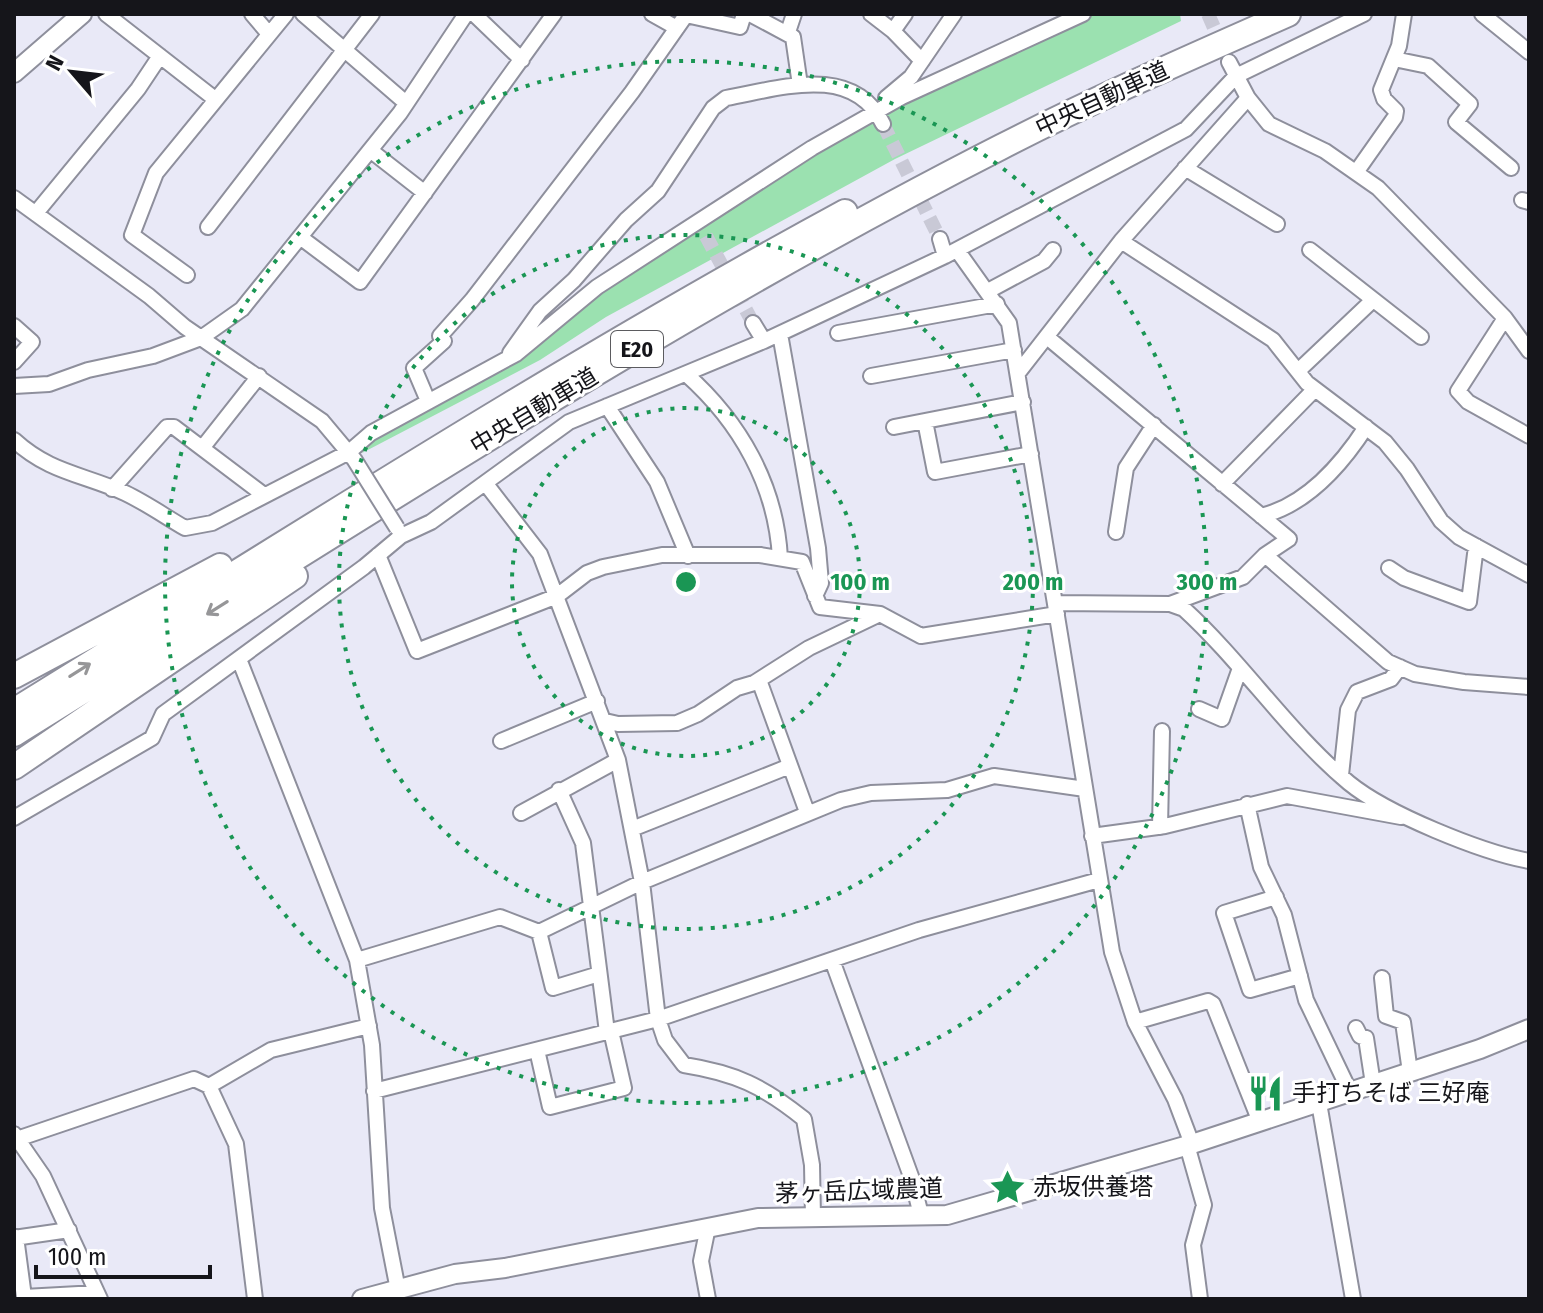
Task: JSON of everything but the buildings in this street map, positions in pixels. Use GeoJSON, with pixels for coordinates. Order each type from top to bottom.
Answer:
{"type":"FeatureCollection","features":[{"type":"Feature","properties":{"kind":"highway","name":"中央自動車道"},"geometry":{"type":"LineString","coordinates":[[14,711],[438,448],[735,272],[996,133],[1247,14]]}},
{"type":"Feature","properties":{"kind":"highway","name":"中央自動車道"},"geometry":{"type":"LineString","coordinates":[[14,734],[496,433],[756,281],[974,161],[1288,14]]}},
{"type":"Feature","properties":{"kind":"highway"},"geometry":{"type":"LineString","coordinates":[[14,767],[242,614],[496,433]]}},
{"type":"Feature","properties":{"kind":"highway"},"geometry":{"type":"LineString","coordinates":[[14,676],[438,448]]}},
{"type":"Feature","properties":{"kind":"street"},"geometry":{"type":"LineString","coordinates":[[14,73],[82,14]]}},
{"type":"Feature","properties":{"kind":"street"},"geometry":{"type":"LineString","coordinates":[[106,14],[215,99]]}},
{"type":"Feature","properties":{"kind":"street"},"geometry":{"type":"LineString","coordinates":[[252,14],[269,34]]}},
{"type":"Feature","properties":{"kind":"street"},"geometry":{"type":"LineString","coordinates":[[187,275],[132,235],[156,173],[286,14]]}},
{"type":"Feature","properties":{"kind":"street"},"geometry":{"type":"LineString","coordinates":[[303,14],[406,103]]}},
{"type":"Feature","properties":{"kind":"street"},"geometry":{"type":"LineString","coordinates":[[208,227],[372,14]]}},
{"type":"Feature","properties":{"kind":"street"},"geometry":{"type":"LineString","coordinates":[[14,386],[49,384],[88,370],[153,356],[201,338],[242,309],[406,103],[466,14]]}},
{"type":"Feature","properties":{"kind":"street"},"geometry":{"type":"LineString","coordinates":[[474,14],[522,60]]}},
{"type":"Feature","properties":{"kind":"street"},"geometry":{"type":"LineString","coordinates":[[300,237],[360,282],[554,14]]}},
{"type":"Feature","properties":{"kind":"street"},"geometry":{"type":"LineString","coordinates":[[652,14],[677,28]]}},
{"type":"Feature","properties":{"kind":"street"},"geometry":{"type":"LineString","coordinates":[[428,401],[414,368],[444,341],[440,336],[472,300],[686,15],[740,27],[747,14],[788,32],[793,37],[800,85]]}},
{"type":"Feature","properties":{"kind":"street"},"geometry":{"type":"LineString","coordinates":[[788,32],[794,14]]}},
{"type":"Feature","properties":{"kind":"street"},"geometry":{"type":"LineString","coordinates":[[871,14],[893,31],[922,61]]}},
{"type":"Feature","properties":{"kind":"street"},"geometry":{"type":"LineString","coordinates":[[893,31],[905,14]]}},
{"type":"Feature","properties":{"kind":"street"},"geometry":{"type":"LineString","coordinates":[[878,115],[911,77],[954,14]]}},
{"type":"Feature","properties":{"kind":"street"},"geometry":{"type":"LineString","coordinates":[[14,440],[32,457],[54,469],[112,489],[185,528],[195,529],[351,455],[371,433],[506,359],[597,287],[812,148],[878,115],[945,76],[1083,14]]}},
{"type":"Feature","properties":{"kind":"street"},"geometry":{"type":"LineString","coordinates":[[14,818],[152,738],[163,714],[378,555],[399,532],[431,522],[569,422],[780,334],[951,253],[1186,129],[1236,76],[1364,14]]}},
{"type":"Feature","properties":{"kind":"street"},"geometry":{"type":"LineString","coordinates":[[1357,171],[1395,117],[1396,111],[1384,99],[1381,90],[1394,59],[1404,14]]}},
{"type":"Feature","properties":{"kind":"street"},"geometry":{"type":"LineString","coordinates":[[1482,14],[1529,52]]}},
{"type":"Feature","properties":{"kind":"street"},"geometry":{"type":"LineString","coordinates":[[36,213],[114,120],[160,56]]}},
{"type":"Feature","properties":{"kind":"street"},"geometry":{"type":"LineString","coordinates":[[1394,59],[1428,66],[1470,104],[1456,122],[1511,168]]}},
{"type":"Feature","properties":{"kind":"street"},"geometry":{"type":"LineString","coordinates":[[1229,62],[1248,98],[1269,124],[1325,151],[1378,188],[1505,318],[1529,351]]}},
{"type":"Feature","properties":{"kind":"street"},"geometry":{"type":"LineString","coordinates":[[506,359],[540,311],[574,280],[626,220],[658,191],[713,108],[726,98],[828,82],[839,85],[878,115]]}},
{"type":"Feature","properties":{"kind":"street"},"geometry":{"type":"LineString","coordinates":[[1018,373],[1121,241],[1248,98]]}},
{"type":"Feature","properties":{"kind":"street"},"geometry":{"type":"LineString","coordinates":[[370,150],[425,193]]}},
{"type":"Feature","properties":{"kind":"street"},"geometry":{"type":"LineString","coordinates":[[1185,168],[1277,224]]}},
{"type":"Feature","properties":{"kind":"street"},"geometry":{"type":"LineString","coordinates":[[14,198],[201,338],[322,421],[351,455],[399,532]]}},
{"type":"Feature","properties":{"kind":"street"},"geometry":{"type":"LineString","coordinates":[[697,222],[706,236]]}},
{"type":"Feature","properties":{"kind":"street"},"geometry":{"type":"LineString","coordinates":[[940,239],[992,297],[1009,323],[1112,952],[1135,1022],[1175,1099],[1204,1205],[1193,1245],[1200,1299]]}},
{"type":"Feature","properties":{"kind":"street"},"geometry":{"type":"LineString","coordinates":[[1121,241],[1273,340],[1315,389],[1366,427],[1407,469],[1441,521],[1476,546],[1529,575]]}},
{"type":"Feature","properties":{"kind":"street"},"geometry":{"type":"LineString","coordinates":[[838,333],[992,297],[1044,261],[1053,250]]}},
{"type":"Feature","properties":{"kind":"street"},"geometry":{"type":"LineString","coordinates":[[1310,250],[1421,337]]}},
{"type":"Feature","properties":{"kind":"street"},"geometry":{"type":"LineString","coordinates":[[1298,371],[1373,300]]}},
{"type":"Feature","properties":{"kind":"street"},"geometry":{"type":"LineString","coordinates":[[1505,318],[1458,391],[1468,402],[1529,436]]}},
{"type":"Feature","properties":{"kind":"street"},"geometry":{"type":"LineString","coordinates":[[753,323],[764,341]]}},
{"type":"Feature","properties":{"kind":"street"},"geometry":{"type":"LineString","coordinates":[[14,326],[32,342],[14,362]]}},
{"type":"Feature","properties":{"kind":"street"},"geometry":{"type":"LineString","coordinates":[[780,334],[818,548],[821,583],[815,596]]}},
{"type":"Feature","properties":{"kind":"street"},"geometry":{"type":"LineString","coordinates":[[378,555],[417,651],[557,596],[587,573],[662,555],[780,558],[802,562],[820,607],[880,614],[921,636],[1056,608],[1170,604],[1243,577],[1265,555],[1289,539],[1047,337]]}},
{"type":"Feature","properties":{"kind":"street"},"geometry":{"type":"LineString","coordinates":[[871,376],[1014,350]]}},
{"type":"Feature","properties":{"kind":"street"},"geometry":{"type":"LineString","coordinates":[[686,374],[728,414],[762,473],[779,533],[780,558]]}},
{"type":"Feature","properties":{"kind":"street"},"geometry":{"type":"LineString","coordinates":[[203,447],[259,376]]}},
{"type":"Feature","properties":{"kind":"street"},"geometry":{"type":"LineString","coordinates":[[1222,484],[1315,389]]}},
{"type":"Feature","properties":{"kind":"street"},"geometry":{"type":"LineString","coordinates":[[894,427],[1023,402]]}},
{"type":"Feature","properties":{"kind":"street"},"geometry":{"type":"LineString","coordinates":[[607,406],[657,482],[688,556]]}},
{"type":"Feature","properties":{"kind":"street"},"geometry":{"type":"LineString","coordinates":[[925,421],[935,472],[1031,454]]}},
{"type":"Feature","properties":{"kind":"street"},"geometry":{"type":"LineString","coordinates":[[1116,532],[1126,468],[1154,425]]}},
{"type":"Feature","properties":{"kind":"street"},"geometry":{"type":"LineString","coordinates":[[112,489],[167,427],[184,432],[264,495]]}},
{"type":"Feature","properties":{"kind":"street"},"geometry":{"type":"LineString","coordinates":[[1261,516],[1280,512],[1323,480],[1346,458],[1366,427]]}},
{"type":"Feature","properties":{"kind":"street"},"geometry":{"type":"LineString","coordinates":[[486,484],[540,554],[618,760],[642,882],[658,1019],[665,1040],[684,1065],[727,1072],[778,1099],[804,1119],[812,1165],[813,1218]]}},
{"type":"Feature","properties":{"kind":"street"},"geometry":{"type":"LineString","coordinates":[[1389,568],[1404,578],[1469,602],[1476,546]]}},
{"type":"Feature","properties":{"kind":"street"},"geometry":{"type":"LineString","coordinates":[[1265,555],[1323,603],[1366,645],[1400,667],[1464,682],[1529,687]]}},
{"type":"Feature","properties":{"kind":"street"},"geometry":{"type":"LineString","coordinates":[[1170,604],[1195,619],[1341,775],[1374,798],[1413,818],[1504,856],[1529,861]]}},
{"type":"Feature","properties":{"kind":"street"},"geometry":{"type":"LineString","coordinates":[[605,721],[618,724],[677,723],[759,680],[809,648],[880,614]]}},
{"type":"Feature","properties":{"kind":"street"},"geometry":{"type":"LineString","coordinates":[[239,659],[357,960],[369,1026],[382,1208],[402,1293]]}},
{"type":"Feature","properties":{"kind":"street"},"geometry":{"type":"LineString","coordinates":[[1341,775],[1348,710],[1357,692],[1391,679],[1400,667]]}},
{"type":"Feature","properties":{"kind":"street"},"geometry":{"type":"LineString","coordinates":[[1199,709],[1222,719],[1240,668]]}},
{"type":"Feature","properties":{"kind":"street"},"geometry":{"type":"LineString","coordinates":[[759,680],[807,812]]}},
{"type":"Feature","properties":{"kind":"street"},"geometry":{"type":"LineString","coordinates":[[501,741],[597,701]]}},
{"type":"Feature","properties":{"kind":"street"},"geometry":{"type":"LineString","coordinates":[[1160,827],[1162,731]]}},
{"type":"Feature","properties":{"kind":"street"},"geometry":{"type":"LineString","coordinates":[[521,813],[618,760]]}},
{"type":"Feature","properties":{"kind":"street"},"geometry":{"type":"LineString","coordinates":[[632,829],[790,766]]}},
{"type":"Feature","properties":{"kind":"street"},"geometry":{"type":"LineString","coordinates":[[357,960],[500,917],[539,932],[642,882],[807,812],[871,793],[947,790],[994,776],[1085,789]]}},
{"type":"Feature","properties":{"kind":"street"},"geometry":{"type":"LineString","coordinates":[[537,1050],[550,1107],[624,1088],[609,1032],[599,974],[593,906],[579,828],[559,790]]}},
{"type":"Feature","properties":{"kind":"street"},"geometry":{"type":"LineString","coordinates":[[1092,836],[1160,827],[1287,796],[1365,813],[1413,818]]}},
{"type":"Feature","properties":{"kind":"street"},"geometry":{"type":"LineString","coordinates":[[1247,804],[1261,867],[1284,915],[1306,1000],[1350,1092]]}},
{"type":"Feature","properties":{"kind":"street"},"geometry":{"type":"LineString","coordinates":[[374,1091],[658,1019],[919,930],[1099,880]]}},
{"type":"Feature","properties":{"kind":"street"},"geometry":{"type":"LineString","coordinates":[[1276,897],[1224,913],[1250,990],[1300,976]]}},
{"type":"Feature","properties":{"kind":"street"},"geometry":{"type":"LineString","coordinates":[[539,932],[553,988],[599,974]]}},
{"type":"Feature","properties":{"kind":"street"},"geometry":{"type":"LineString","coordinates":[[832,960],[912,1179],[921,1215]]}},
{"type":"Feature","properties":{"kind":"street"},"geometry":{"type":"LineString","coordinates":[[1382,978],[1386,1016],[1403,1022],[1410,1072]]}},
{"type":"Feature","properties":{"kind":"street"},"geometry":{"type":"LineString","coordinates":[[1135,1022],[1208,1001],[1213,1004],[1260,1122]]}},
{"type":"Feature","properties":{"kind":"street"},"geometry":{"type":"LineString","coordinates":[[209,1086],[271,1050],[369,1026]]}},
{"type":"Feature","properties":{"kind":"street"},"geometry":{"type":"LineString","coordinates":[[1356,1028],[1360,1036],[1366,1038],[1373,1084]]}},
{"type":"Feature","properties":{"kind":"street","name":"茅ヶ岳広域農道"},"geometry":{"type":"LineString","coordinates":[[362,1299],[402,1293],[455,1274],[505,1268],[758,1218],[947,1215],[1190,1145],[1529,1029]]}},
{"type":"Feature","properties":{"kind":"street"},"geometry":{"type":"LineString","coordinates":[[69,1230],[15,1238],[24,1297],[98,1296],[69,1230],[43,1176],[16,1136],[194,1079],[209,1086],[236,1144],[255,1299]]}},
{"type":"Feature","properties":{"kind":"street"},"geometry":{"type":"LineString","coordinates":[[1319,1103],[1353,1299]]}},
{"type":"Feature","properties":{"kind":"street"},"geometry":{"type":"LineString","coordinates":[[708,1227],[701,1261],[708,1299]]}},
{"type":"Feature","properties":{"kind":"green space"},"geometry":{"type":"Polygon","coordinates":[[[1091,14],[1180,14],[1181,21],[895,159],[606,317],[540,360],[362,453],[377,434],[596,296],[786,169],[914,96],[1091,14]]]}},
{"type":"Feature","properties":{"kind":"tunnel"},"geometry":{"type":"LineString","coordinates":[[1208,14],[1224,50]]}},
{"type":"Feature","properties":{"kind":"tunnel"},"geometry":{"type":"LineString","coordinates":[[883,124],[940,239]]}},
{"type":"Feature","properties":{"kind":"tunnel"},"geometry":{"type":"LineString","coordinates":[[706,236],[753,323]]}},
{"type":"Feature","properties":{"kind":"place","name":"手打ちそば 三好庵"},"geometry":{"type":"Point","coordinates":[1266,1093]}},
{"type":"Feature","properties":{"kind":"place","name":"赤坂供養塔"},"geometry":{"type":"Point","coordinates":[1007,1187]}}]}
